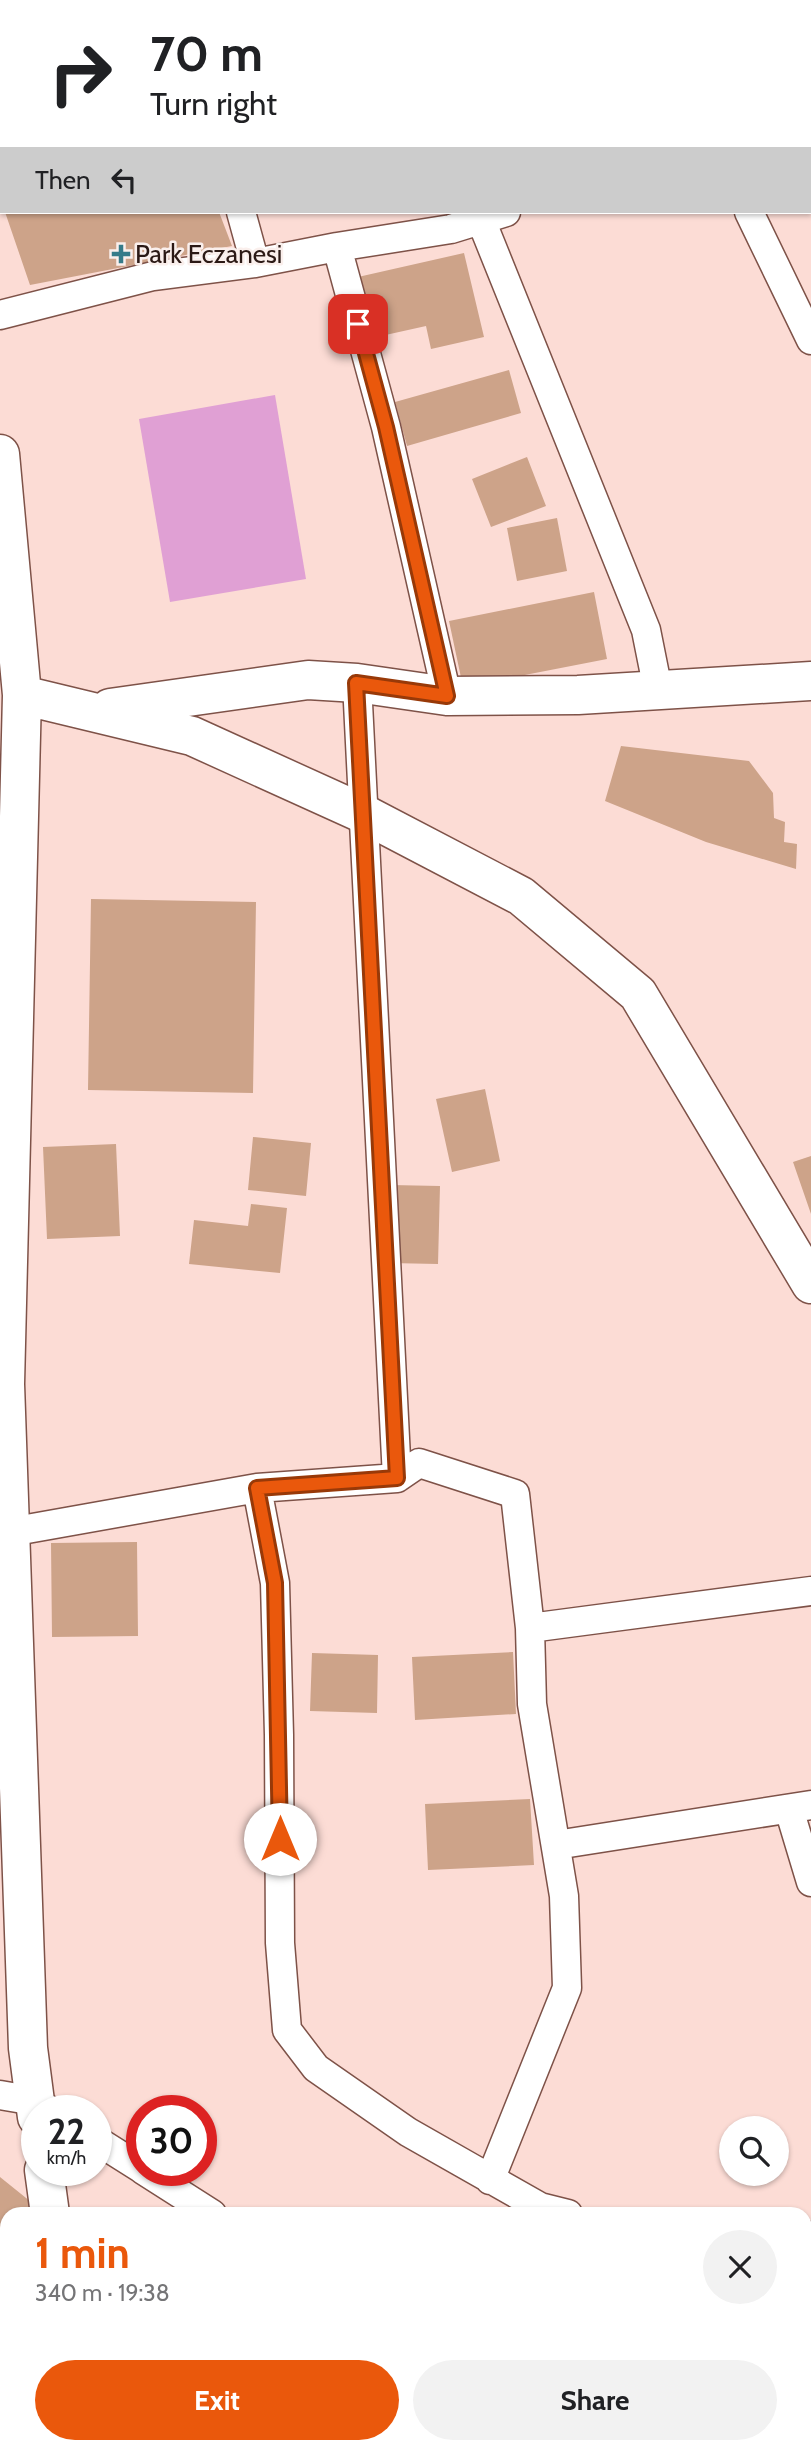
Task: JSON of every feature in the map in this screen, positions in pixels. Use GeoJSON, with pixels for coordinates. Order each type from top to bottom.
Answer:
{"type":"FeatureCollection","features":[{"type":"Feature","properties":{"kind":"street"},"geometry":{"type":"LineString","coordinates":[[242,214],[256,262]]}},
{"type":"Feature","properties":{"kind":"street"},"geometry":{"type":"LineString","coordinates":[[750,214],[811,340]]}},
{"type":"Feature","properties":{"kind":"street"},"geometry":{"type":"LineString","coordinates":[[0,315],[153,276],[256,262],[452,229],[493,216],[646,630],[658,690]]}},
{"type":"Feature","properties":{"kind":"street"},"geometry":{"type":"LineString","coordinates":[[337,247],[386,427],[447,696]]}},
{"type":"Feature","properties":{"kind":"street"},"geometry":{"type":"LineString","coordinates":[[0,454],[22,695],[5,1384],[10,1532],[10,1813],[30,2095]]}},
{"type":"Feature","properties":{"kind":"street"},"geometry":{"type":"LineString","coordinates":[[86,711],[308,680],[356,683],[447,696],[578,695],[811,681]]}},
{"type":"Feature","properties":{"kind":"street"},"geometry":{"type":"LineString","coordinates":[[356,683],[397,1478]]}},
{"type":"Feature","properties":{"kind":"street"},"geometry":{"type":"LineString","coordinates":[[22,695],[192,736],[364,814],[521,896],[638,994],[811,1284]]}},
{"type":"Feature","properties":{"kind":"street"},"geometry":{"type":"LineString","coordinates":[[10,1532],[257,1488],[397,1478],[419,1463],[515,1494],[530,1628],[533,1704],[565,1896],[567,1988],[491,2179]]}},
{"type":"Feature","properties":{"kind":"street"},"geometry":{"type":"LineString","coordinates":[[257,1488],[275,1583],[280,1942],[287,2030],[316,2068],[408,2132],[540,2207]]}},
{"type":"Feature","properties":{"kind":"street"},"geometry":{"type":"LineString","coordinates":[[530,1628],[811,1591]]}},
{"type":"Feature","properties":{"kind":"street"},"geometry":{"type":"LineString","coordinates":[[556,1844],[800,1807],[811,1882]]}},
{"type":"Feature","properties":{"kind":"street"},"geometry":{"type":"LineString","coordinates":[[46,2186],[49,2207]]}},
{"type":"Feature","properties":{"kind":"street"},"geometry":{"type":"LineString","coordinates":[[167,2186],[201,2207]]}},
{"type":"Feature","properties":{"kind":"shaded area"},"geometry":{"type":"Polygon","coordinates":[[[275,395],[306,579],[170,602],[139,419],[275,395]]]}},
{"type":"Feature","properties":{"kind":"building"},"geometry":{"type":"Polygon","coordinates":[[[6,214],[220,214],[232,246],[30,285],[6,214]]]}},
{"type":"Feature","properties":{"kind":"building"},"geometry":{"type":"Polygon","coordinates":[[[464,253],[484,337],[431,349],[426,326],[372,338],[358,277],[464,253]]]}},
{"type":"Feature","properties":{"kind":"building"},"geometry":{"type":"Polygon","coordinates":[[[509,370],[521,413],[407,446],[395,402],[509,370]]]}},
{"type":"Feature","properties":{"kind":"building"},"geometry":{"type":"Polygon","coordinates":[[[527,457],[546,506],[491,527],[472,479],[527,457]]]}},
{"type":"Feature","properties":{"kind":"building"},"geometry":{"type":"Polygon","coordinates":[[[557,518],[567,571],[517,581],[507,528],[557,518]]]}},
{"type":"Feature","properties":{"kind":"building"},"geometry":{"type":"Polygon","coordinates":[[[594,592],[607,659],[463,687],[449,621],[594,592]]]}},
{"type":"Feature","properties":{"kind":"building"},"geometry":{"type":"Polygon","coordinates":[[[621,746],[749,761],[773,793],[774,818],[785,822],[784,842],[797,844],[796,869],[706,842],[605,801],[621,746]]]}},
{"type":"Feature","properties":{"kind":"building"},"geometry":{"type":"Polygon","coordinates":[[[91,899],[256,902],[253,1093],[88,1090],[91,899]]]}},
{"type":"Feature","properties":{"kind":"building"},"geometry":{"type":"Polygon","coordinates":[[[485,1089],[500,1161],[452,1172],[436,1099],[485,1089]]]}},
{"type":"Feature","properties":{"kind":"building"},"geometry":{"type":"Polygon","coordinates":[[[253,1137],[311,1143],[306,1196],[248,1190],[253,1137]]]}},
{"type":"Feature","properties":{"kind":"building"},"geometry":{"type":"Polygon","coordinates":[[[116,1144],[120,1236],[47,1239],[43,1147],[116,1144]]]}},
{"type":"Feature","properties":{"kind":"building"},"geometry":{"type":"Polygon","coordinates":[[[811,1156],[811,1214],[793,1162],[811,1156]]]}},
{"type":"Feature","properties":{"kind":"building"},"geometry":{"type":"Polygon","coordinates":[[[391,1185],[440,1186],[438,1264],[389,1263],[391,1185]]]}},
{"type":"Feature","properties":{"kind":"building"},"geometry":{"type":"Polygon","coordinates":[[[251,1204],[287,1208],[280,1273],[189,1264],[194,1220],[248,1226],[251,1204]]]}},
{"type":"Feature","properties":{"kind":"building"},"geometry":{"type":"Polygon","coordinates":[[[137,1542],[138,1636],[52,1637],[51,1543],[137,1542]]]}},
{"type":"Feature","properties":{"kind":"building"},"geometry":{"type":"Polygon","coordinates":[[[513,1652],[516,1714],[415,1720],[412,1657],[513,1652]]]}},
{"type":"Feature","properties":{"kind":"building"},"geometry":{"type":"Polygon","coordinates":[[[312,1653],[378,1655],[377,1713],[310,1711],[312,1653]]]}},
{"type":"Feature","properties":{"kind":"building"},"geometry":{"type":"Polygon","coordinates":[[[530,1799],[534,1865],[428,1870],[425,1804],[530,1799]]]}},
{"type":"Feature","properties":{"kind":"building"},"geometry":{"type":"Polygon","coordinates":[[[0,2177],[36,2206],[35,2207],[0,2207],[0,2177]]]}},
{"type":"Feature","properties":{"kind":"place","name":"Park Eczanesi"},"geometry":{"type":"Point","coordinates":[121,254]}},
{"type":"Feature","properties":{"kind":"route"},"geometry":{"type":"LineString","coordinates":[[280,1839],[275,1583],[257,1488],[397,1478],[356,683],[447,696],[386,427],[358,324]]}}]}
